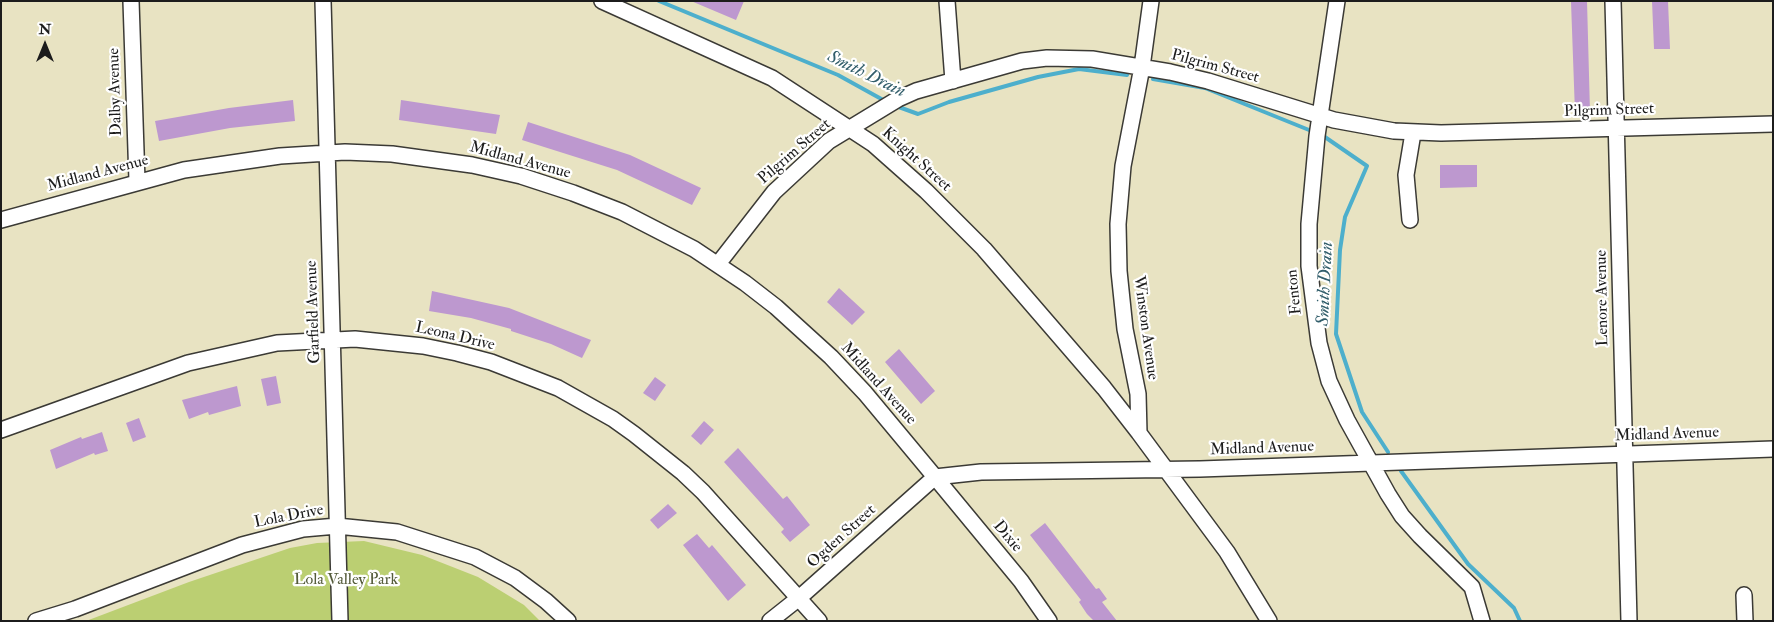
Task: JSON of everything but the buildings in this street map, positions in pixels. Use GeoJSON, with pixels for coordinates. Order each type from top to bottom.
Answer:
{"type":"FeatureCollection","features":[{"type":"Feature","properties":{"kind":"street","name":"Dalby Avenue"},"geometry":{"type":"LineString","coordinates":[[131,1],[137,181]]}},
{"type":"Feature","properties":{"kind":"street","name":"Garfield Avenue"},"geometry":{"type":"LineString","coordinates":[[323,1],[340,621]]}},
{"type":"Feature","properties":{"kind":"street","name":"Knight Street"},"geometry":{"type":"LineString","coordinates":[[602,1],[772,78],[850,128],[926,191],[984,249],[1104,388],[1139,433]]}},
{"type":"Feature","properties":{"kind":"street"},"geometry":{"type":"LineString","coordinates":[[947,1],[953,81]]}},
{"type":"Feature","properties":{"kind":"street","name":"Winston Avenue"},"geometry":{"type":"LineString","coordinates":[[1139,433],[1138,394],[1125,329],[1119,271],[1118,224],[1123,166],[1142,67],[1151,1]]}},
{"type":"Feature","properties":{"kind":"street","name":"Fenton"},"geometry":{"type":"LineString","coordinates":[[1337,1],[1321,114],[1309,224],[1309,266],[1319,343],[1330,381],[1370,463],[1402,516],[1472,587],[1482,621]]}},
{"type":"Feature","properties":{"kind":"street","name":"Lenore Avenue"},"geometry":{"type":"LineString","coordinates":[[1613,1],[1629,621]]}},
{"type":"Feature","properties":{"kind":"street","name":"Pilgrim Street"},"geometry":{"type":"LineString","coordinates":[[718,264],[774,192],[829,141],[898,99],[1003,65],[1047,58],[1092,59],[1142,67],[1208,81],[1295,109],[1321,114],[1334,120],[1378,129],[1413,133],[1773,124]]}},
{"type":"Feature","properties":{"kind":"street"},"geometry":{"type":"LineString","coordinates":[[1410,220],[1405,185],[1413,133]]}},
{"type":"Feature","properties":{"kind":"street","name":"Midland Avenue"},"geometry":{"type":"LineString","coordinates":[[1,220],[137,181],[230,162],[327,153],[421,157],[472,165],[521,176],[573,192],[622,212],[668,234],[718,264],[776,307],[831,357],[865,393],[936,477],[981,472],[1166,469],[1773,449]]}},
{"type":"Feature","properties":{"kind":"street","name":"Leona Drive"},"geometry":{"type":"LineString","coordinates":[[1,430],[188,363],[277,343],[332,340],[387,341],[457,353],[525,374],[582,401],[634,434],[683,473],[819,621]]}},
{"type":"Feature","properties":{"kind":"street"},"geometry":{"type":"LineString","coordinates":[[1139,433],[1227,552],[1269,621]]}},
{"type":"Feature","properties":{"kind":"street","name":"Ogden Street"},"geometry":{"type":"LineString","coordinates":[[770,621],[799,598],[936,477]]}},
{"type":"Feature","properties":{"kind":"street","name":"Dixie"},"geometry":{"type":"LineString","coordinates":[[936,477],[1021,580],[1050,621]]}},
{"type":"Feature","properties":{"kind":"street","name":"Lola Drive"},"geometry":{"type":"LineString","coordinates":[[36,621],[75,609],[242,545],[303,529],[337,526],[397,532],[475,557],[515,578],[546,601],[568,621]]}},
{"type":"Feature","properties":{"kind":"street"},"geometry":{"type":"LineString","coordinates":[[1744,595],[1745,621]]}},
{"type":"Feature","properties":{"kind":"green space","name":"Lola Valley Park"},"geometry":{"type":"Polygon","coordinates":[[[364,541],[422,555],[478,577],[524,605],[540,621],[86,621],[189,582],[290,548],[317,543],[364,541]]]}},
{"type":"Feature","properties":{"kind":"waterway","name":"Smith Drain"},"geometry":{"type":"LineString","coordinates":[[659,1],[838,75],[885,101]]}},
{"type":"Feature","properties":{"kind":"waterway","name":"Smith Drain"},"geometry":{"type":"LineString","coordinates":[[896,106],[918,114],[949,102],[1038,77],[1079,69],[1127,75]]}},
{"type":"Feature","properties":{"kind":"waterway","name":"Smith Drain"},"geometry":{"type":"LineString","coordinates":[[1153,79],[1205,88],[1314,132]]}},
{"type":"Feature","properties":{"kind":"waterway","name":"Smith Drain"},"geometry":{"type":"LineString","coordinates":[[1322,135],[1367,166],[1345,217],[1340,250],[1336,334],[1362,412],[1388,452]]}},
{"type":"Feature","properties":{"kind":"waterway","name":"Smith Drain"},"geometry":{"type":"LineString","coordinates":[[1401,471],[1468,564],[1514,608],[1520,621]]}}]}
